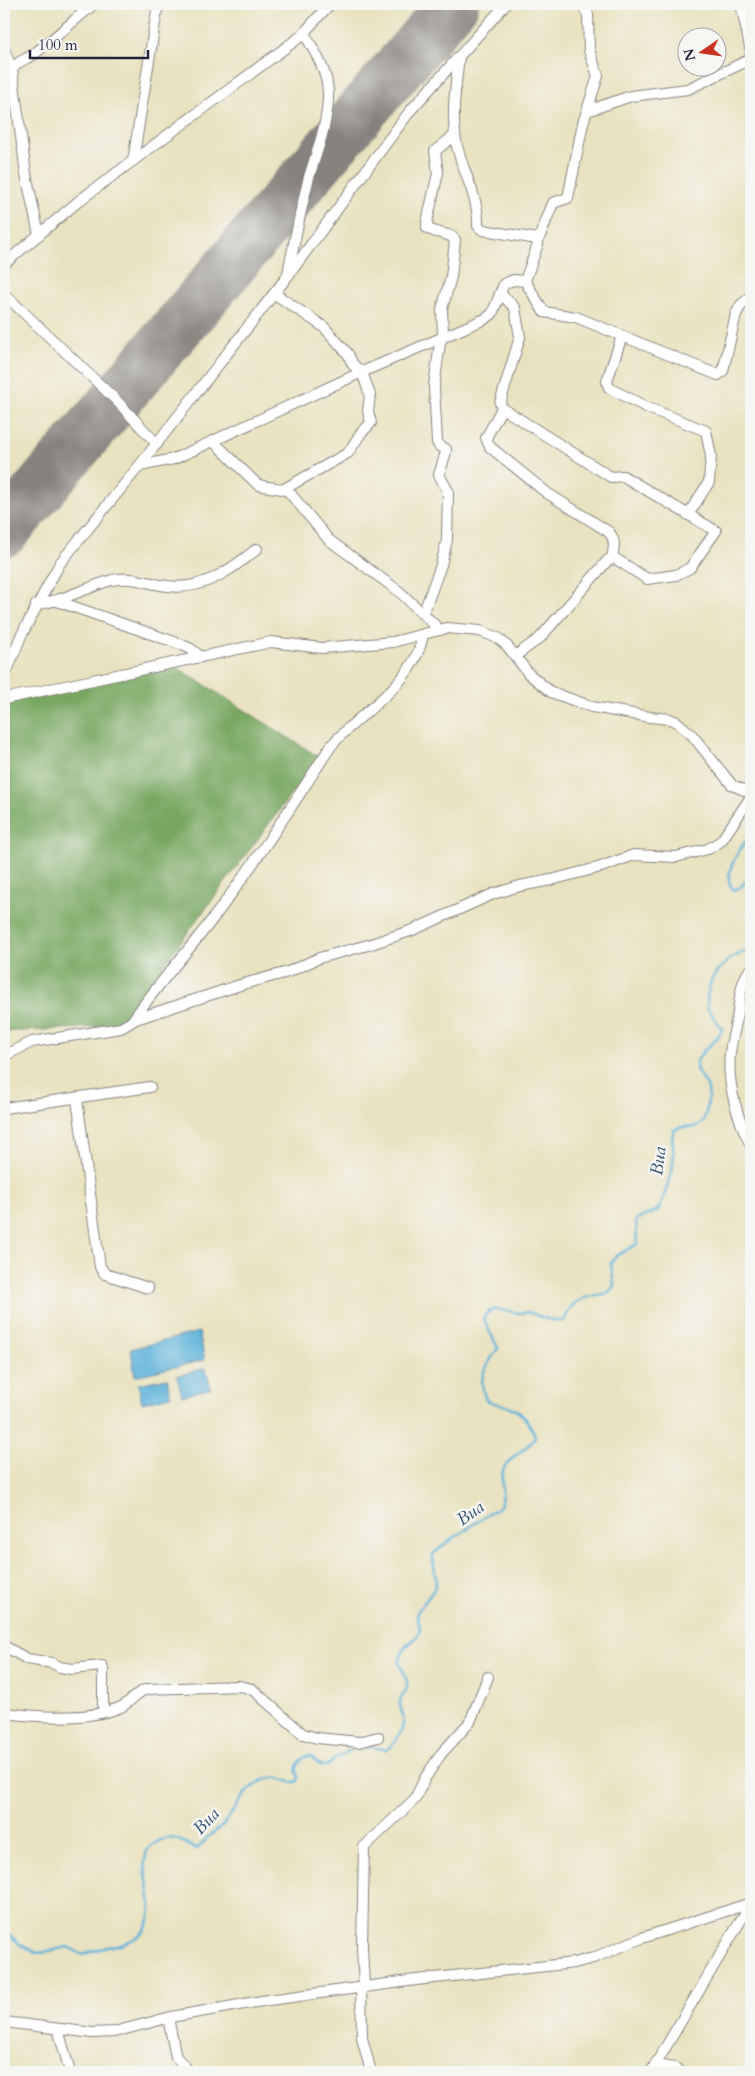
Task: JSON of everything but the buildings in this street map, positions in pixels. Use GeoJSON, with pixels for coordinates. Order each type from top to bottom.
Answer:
{"type":"FeatureCollection","features":[{"type":"Feature","properties":{"kind":"street"},"geometry":{"type":"LineString","coordinates":[[12,70],[14,66],[50,42],[94,4]]}},
{"type":"Feature","properties":{"kind":"street"},"geometry":{"type":"LineString","coordinates":[[133,160],[158,4]]}},
{"type":"Feature","properties":{"kind":"street"},"geometry":{"type":"LineString","coordinates":[[4,264],[80,200],[304,33],[330,4]]}},
{"type":"Feature","properties":{"kind":"street"},"geometry":{"type":"LineString","coordinates":[[4,678],[36,605],[60,563],[275,294],[410,112],[506,4]]}},
{"type":"Feature","properties":{"kind":"street"},"geometry":{"type":"LineString","coordinates":[[582,4],[588,14],[589,50],[598,76],[586,111],[568,198],[553,203],[525,281],[527,286],[544,312],[576,317],[718,375],[723,372],[738,309],[751,297]]}},
{"type":"Feature","properties":{"kind":"street"},"geometry":{"type":"LineString","coordinates":[[741,4],[751,52]]}},
{"type":"Feature","properties":{"kind":"street"},"geometry":{"type":"LineString","coordinates":[[287,278],[301,210],[328,101],[324,69],[304,33]]}},
{"type":"Feature","properties":{"kind":"street"},"geometry":{"type":"LineString","coordinates":[[4,50],[12,70],[26,174],[39,235]]}},
{"type":"Feature","properties":{"kind":"street"},"geometry":{"type":"LineString","coordinates":[[460,56],[454,107],[455,135],[465,172],[478,205],[480,228],[537,239],[538,241]]}},
{"type":"Feature","properties":{"kind":"street"},"geometry":{"type":"LineString","coordinates":[[586,111],[631,96],[672,93],[688,89],[751,59]]}},
{"type":"Feature","properties":{"kind":"street"},"geometry":{"type":"LineString","coordinates":[[423,614],[441,564],[447,540],[448,491],[438,475],[446,448],[439,446],[437,442],[434,386],[442,336],[442,309],[451,277],[455,240],[452,236],[427,228],[427,222],[438,173],[434,151],[455,135]]}},
{"type":"Feature","properties":{"kind":"street"},"geometry":{"type":"LineString","coordinates":[[139,466],[168,461],[442,336],[485,319],[492,314],[504,284],[508,281],[525,281]]}},
{"type":"Feature","properties":{"kind":"street"},"geometry":{"type":"LineString","coordinates":[[500,293],[515,308],[520,337],[500,403],[502,408],[611,476],[623,476],[716,531],[687,570],[676,575],[647,579],[616,559],[612,558],[606,561],[540,638],[515,656]]}},
{"type":"Feature","properties":{"kind":"street"},"geometry":{"type":"LineString","coordinates":[[4,294],[116,400],[157,444]]}},
{"type":"Feature","properties":{"kind":"street"},"geometry":{"type":"LineString","coordinates":[[275,294],[324,327],[348,354],[353,365],[362,372],[370,395],[368,411],[371,423],[361,433],[348,453],[284,489]]}},
{"type":"Feature","properties":{"kind":"street"},"geometry":{"type":"LineString","coordinates":[[620,335],[621,339],[607,381],[608,388],[646,407],[706,431],[711,456],[709,482],[688,515]]}},
{"type":"Feature","properties":{"kind":"street"},"geometry":{"type":"LineString","coordinates":[[502,408],[486,438],[490,447],[547,493],[609,532],[615,544],[612,558]]}},
{"type":"Feature","properties":{"kind":"street"},"geometry":{"type":"LineString","coordinates":[[213,441],[257,484],[266,488],[284,489],[289,492],[329,540],[400,592],[440,630]]}},
{"type":"Feature","properties":{"kind":"street"},"geometry":{"type":"LineString","coordinates":[[36,605],[57,601],[111,580],[124,578],[175,587],[193,585],[226,573],[257,548]]}},
{"type":"Feature","properties":{"kind":"street"},"geometry":{"type":"LineString","coordinates":[[57,601],[180,644],[191,649],[201,657]]}},
{"type":"Feature","properties":{"kind":"street"},"geometry":{"type":"LineString","coordinates":[[4,699],[271,642],[322,648],[393,642],[440,630],[459,628],[490,633],[498,638],[529,674],[551,692],[592,707],[670,719],[677,722],[692,735],[732,785],[751,793]]}},
{"type":"Feature","properties":{"kind":"street"},"geometry":{"type":"LineString","coordinates":[[133,1020],[150,995],[207,926],[240,881],[331,746],[381,700],[408,670],[416,656],[423,635]]}},
{"type":"Feature","properties":{"kind":"street"},"geometry":{"type":"LineString","coordinates":[[4,1056],[32,1042],[121,1028],[133,1020],[240,985],[288,972],[319,958],[368,946],[413,930],[493,894],[520,886],[601,867],[634,855],[676,856],[708,849],[721,841],[751,797]]}},
{"type":"Feature","properties":{"kind":"street"},"geometry":{"type":"LineString","coordinates":[[751,969],[745,975],[730,1047],[729,1076],[737,1117],[751,1146]]}},
{"type":"Feature","properties":{"kind":"street"},"geometry":{"type":"LineString","coordinates":[[4,1108],[150,1087]]}},
{"type":"Feature","properties":{"kind":"street"},"geometry":{"type":"LineString","coordinates":[[77,1098],[100,1267],[105,1274],[148,1288]]}},
{"type":"Feature","properties":{"kind":"street"},"geometry":{"type":"LineString","coordinates":[[4,1646],[27,1659],[52,1663],[60,1667],[102,1666],[103,1712]]}},
{"type":"Feature","properties":{"kind":"street"},"geometry":{"type":"LineString","coordinates":[[371,2072],[362,2038],[364,1847],[415,1799],[425,1778],[442,1754],[470,1722],[488,1677]]}},
{"type":"Feature","properties":{"kind":"street"},"geometry":{"type":"LineString","coordinates":[[4,1713],[50,1716],[84,1715],[120,1707],[141,1691],[147,1689],[240,1686],[252,1689],[259,1694],[303,1734],[317,1738],[359,1742],[378,1737]]}},
{"type":"Feature","properties":{"kind":"street"},"geometry":{"type":"LineString","coordinates":[[4,2022],[94,2033],[114,2032],[168,2018],[262,2001],[363,1987],[574,1963],[593,1958],[642,1938],[751,1903]]}},
{"type":"Feature","properties":{"kind":"street"},"geometry":{"type":"LineString","coordinates":[[653,2069],[751,1903]]}},
{"type":"Feature","properties":{"kind":"street"},"geometry":{"type":"LineString","coordinates":[[168,2018],[176,2057],[190,2072]]}},
{"type":"Feature","properties":{"kind":"street"},"geometry":{"type":"LineString","coordinates":[[58,2029],[70,2072]]}},
{"type":"Feature","properties":{"kind":"street"},"geometry":{"type":"LineString","coordinates":[[653,2069],[675,2068],[681,2072]]}},
{"type":"Feature","properties":{"kind":"green space"},"geometry":{"type":"Polygon","coordinates":[[[170,663],[319,757],[118,1026],[4,1032],[4,700],[170,663]]]}},
{"type":"Feature","properties":{"kind":"water"},"geometry":{"type":"Polygon","coordinates":[[[199,1332],[205,1360],[135,1376],[131,1349],[199,1332]]]}},
{"type":"Feature","properties":{"kind":"water"},"geometry":{"type":"Polygon","coordinates":[[[206,1368],[211,1388],[182,1396],[177,1376],[206,1368]]]}},
{"type":"Feature","properties":{"kind":"water"},"geometry":{"type":"Polygon","coordinates":[[[167,1378],[171,1396],[142,1403],[138,1384],[167,1378]]]}},
{"type":"Feature","properties":{"kind":"waterway","name":"Bua"},"geometry":{"type":"LineString","coordinates":[[751,834],[742,846],[730,869],[730,884],[734,890],[741,887],[751,874]]}},
{"type":"Feature","properties":{"kind":"waterway","name":"Bua"},"geometry":{"type":"LineString","coordinates":[[4,1930],[22,1946],[40,1953],[68,1947],[83,1955],[133,1940],[145,1929],[151,1909],[145,1867],[145,1857],[151,1846],[162,1839],[172,1838],[196,1849],[222,1826],[240,1800],[256,1784],[275,1777],[290,1782],[298,1781],[297,1767],[303,1758],[310,1756],[319,1764],[326,1766],[354,1749],[372,1747],[386,1750],[396,1740],[403,1726],[400,1701],[407,1687],[406,1678],[399,1662],[405,1647],[417,1637],[420,1629],[417,1613],[435,1586],[433,1554],[500,1506],[504,1468],[507,1463],[535,1438],[529,1424],[519,1412],[510,1407],[486,1400],[483,1392],[482,1378],[489,1361],[498,1348],[483,1318],[488,1312],[495,1309],[520,1313],[528,1312],[547,1319],[564,1321],[571,1307],[577,1302],[584,1298],[608,1293],[614,1286],[611,1263],[616,1256],[637,1244],[636,1220],[658,1210],[662,1202],[672,1171],[674,1154],[672,1138],[674,1130],[699,1125],[702,1123],[706,1113],[708,1090],[706,1083],[697,1072],[696,1066],[700,1056],[716,1039],[722,1029],[708,1009],[707,997],[711,981],[715,974],[730,959],[743,952],[751,953]]}},
{"type":"Feature","properties":{"kind":"runway"},"geometry":{"type":"LineString","coordinates":[[4,531],[453,4]]}}]}
